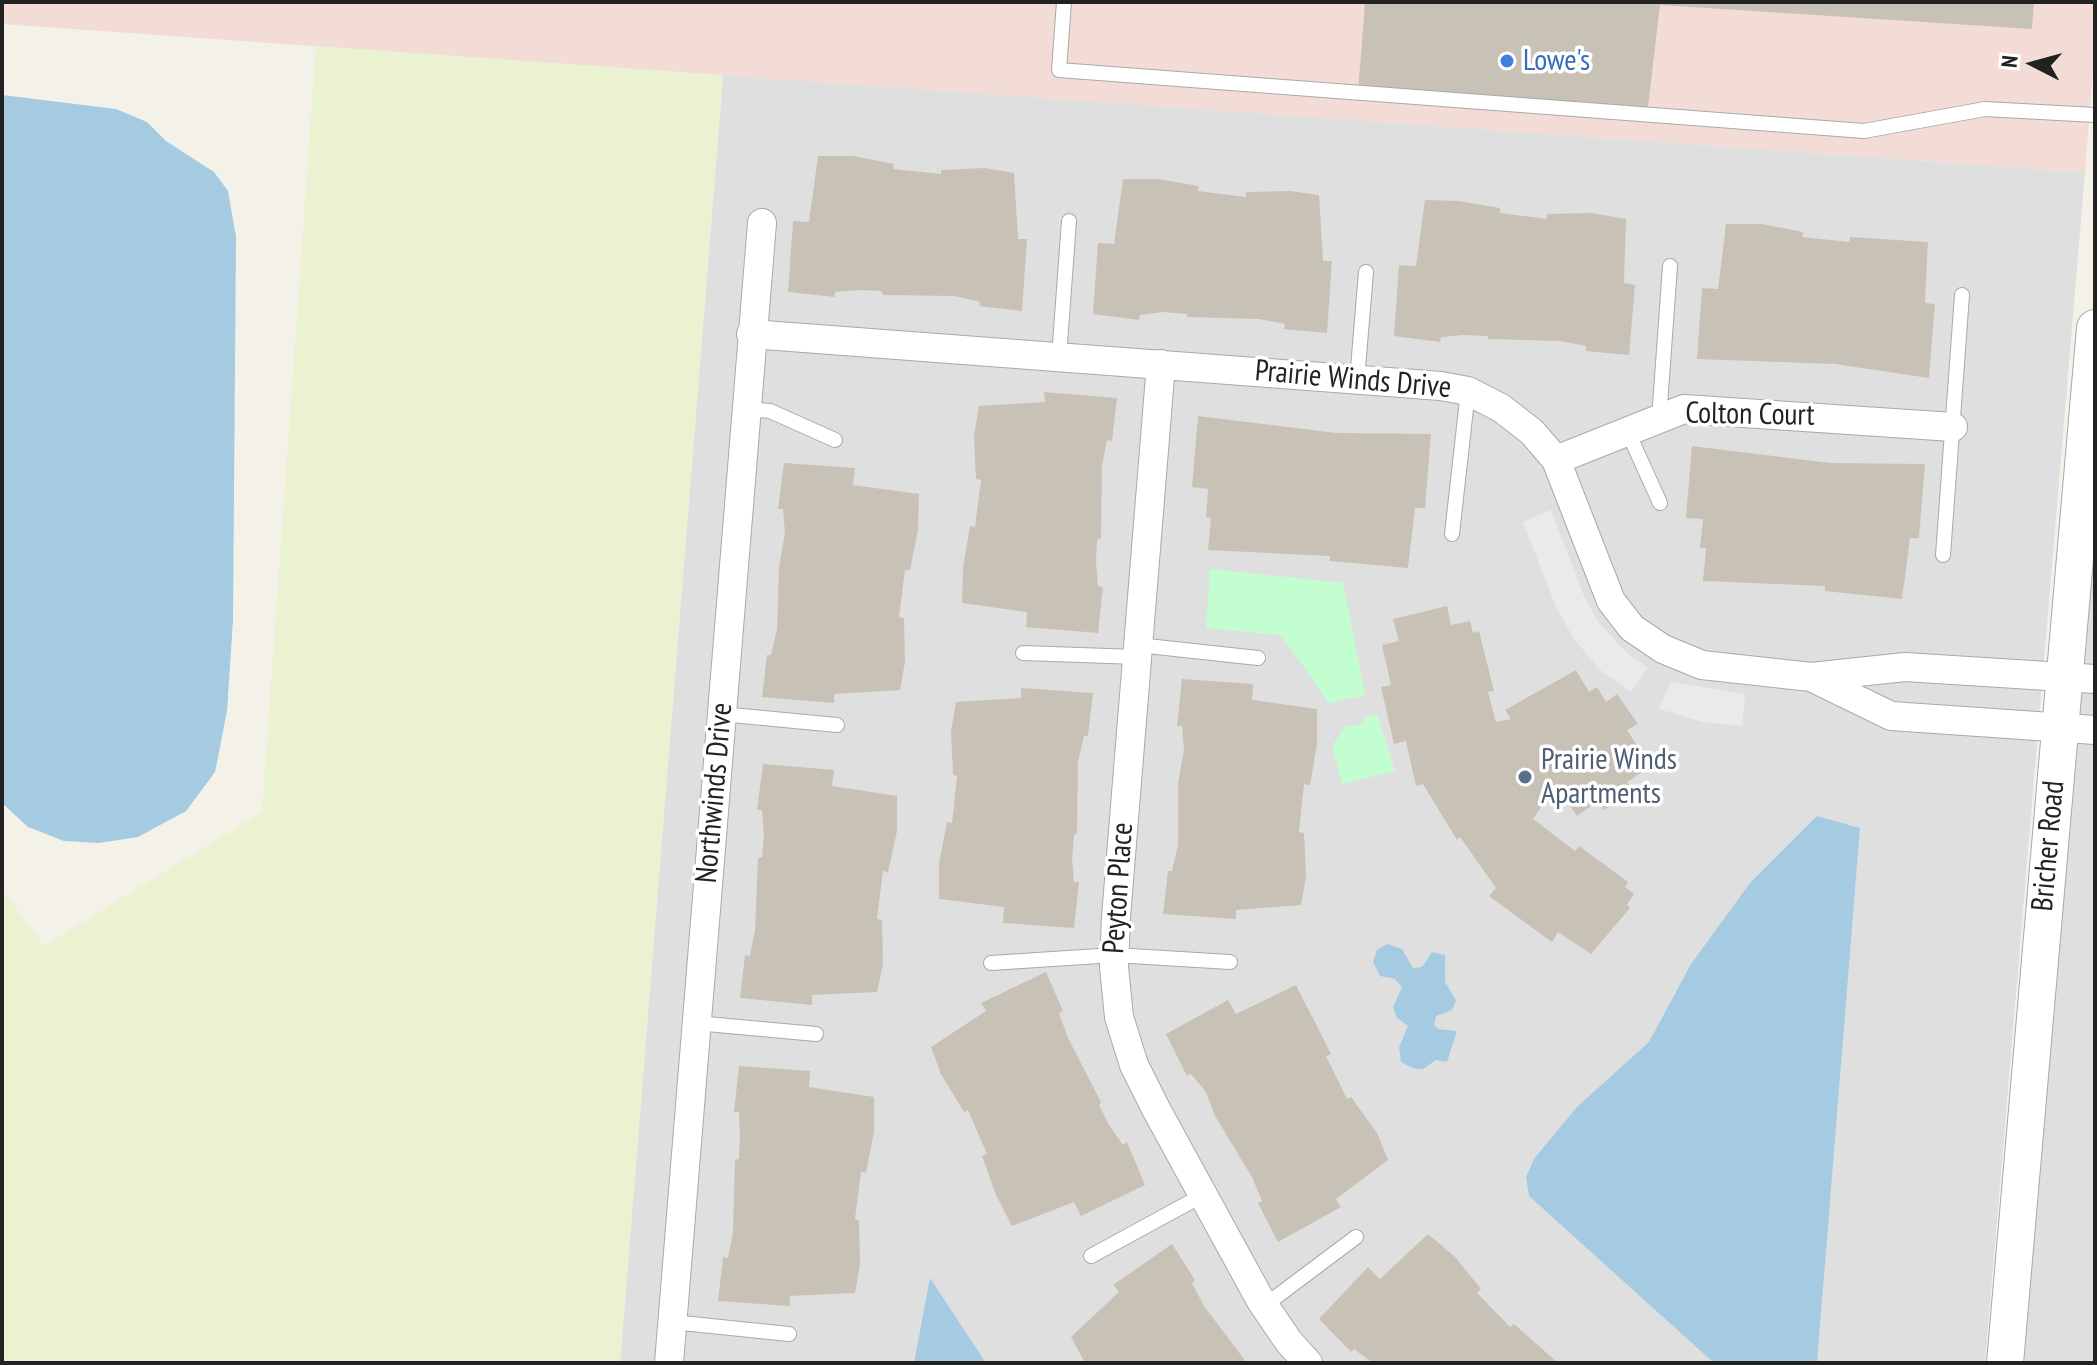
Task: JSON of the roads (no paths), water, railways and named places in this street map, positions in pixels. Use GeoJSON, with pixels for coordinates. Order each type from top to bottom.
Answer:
{"type":"FeatureCollection","features":[{"type":"Feature","properties":{"kind":"street","name":"Northwinds Drive"},"geometry":{"type":"LineString","coordinates":[[669,1363],[762,223]]}},
{"type":"Feature","properties":{"kind":"street","name":"Bricher Road"},"geometry":{"type":"LineString","coordinates":[[2005,1363],[2059,726],[2079,678],[2095,328]]}},
{"type":"Feature","properties":{"kind":"street","name":"Prairie Winds Drive"},"geometry":{"type":"LineString","coordinates":[[751,334],[1161,364],[1468,391],[1501,408],[1532,432],[1556,460],[1611,601],[1632,628],[1663,649],[1702,665],[1811,677],[1905,667],[2079,678]]}},
{"type":"Feature","properties":{"kind":"street","name":"Peyton Place"},"geometry":{"type":"LineString","coordinates":[[1161,364],[1114,955],[1119,1017],[1134,1065],[1203,1195],[1264,1306],[1308,1363]]}},
{"type":"Feature","properties":{"kind":"street","name":"Colton Court"},"geometry":{"type":"LineString","coordinates":[[1556,460],[1684,409],[1719,408],[1953,427]]}},
{"type":"Feature","properties":{"kind":"street","name":"Prairie Winds Drive"},"geometry":{"type":"LineString","coordinates":[[1811,677],[1891,716],[2095,730]]}},
{"type":"Feature","properties":{"kind":"lane"},"geometry":{"type":"LineString","coordinates":[[1064,2],[1059,70],[1864,131],[1985,109],[2095,115]]}},
{"type":"Feature","properties":{"kind":"lane"},"geometry":{"type":"LineString","coordinates":[[1059,357],[1069,221]]}},
{"type":"Feature","properties":{"kind":"lane"},"geometry":{"type":"LineString","coordinates":[[1659,419],[1670,266]]}},
{"type":"Feature","properties":{"kind":"lane"},"geometry":{"type":"LineString","coordinates":[[1357,380],[1366,272]]}},
{"type":"Feature","properties":{"kind":"lane"},"geometry":{"type":"LineString","coordinates":[[1943,555],[1962,295]]}},
{"type":"Feature","properties":{"kind":"lane"},"geometry":{"type":"LineString","coordinates":[[1452,534],[1468,391]]}},
{"type":"Feature","properties":{"kind":"lane"},"geometry":{"type":"LineString","coordinates":[[745,409],[770,411],[835,440]]}},
{"type":"Feature","properties":{"kind":"lane"},"geometry":{"type":"LineString","coordinates":[[1627,430],[1660,503]]}},
{"type":"Feature","properties":{"kind":"lane"},"geometry":{"type":"LineString","coordinates":[[1023,653],[1138,651],[1258,658]]}},
{"type":"Feature","properties":{"kind":"lane"},"geometry":{"type":"LineString","coordinates":[[721,714],[837,725]]}},
{"type":"Feature","properties":{"kind":"lane"},"geometry":{"type":"LineString","coordinates":[[991,963],[1114,955],[1230,962]]}},
{"type":"Feature","properties":{"kind":"lane"},"geometry":{"type":"LineString","coordinates":[[696,1023],[816,1034]]}},
{"type":"Feature","properties":{"kind":"lane"},"geometry":{"type":"LineString","coordinates":[[1091,1256],[1203,1195]]}},
{"type":"Feature","properties":{"kind":"lane"},"geometry":{"type":"LineString","coordinates":[[1264,1306],[1356,1237]]}},
{"type":"Feature","properties":{"kind":"lane"},"geometry":{"type":"LineString","coordinates":[[672,1322],[789,1334]]}},
{"type":"Feature","properties":{"kind":"water"},"geometry":{"type":"Polygon","coordinates":[[[2,95],[116,109],[147,122],[166,141],[214,172],[228,191],[236,237],[233,620],[227,711],[215,772],[186,811],[138,837],[99,843],[64,841],[28,827],[2,803],[2,95]]]}},
{"type":"Feature","properties":{"kind":"water"},"geometry":{"type":"Polygon","coordinates":[[[1817,816],[1860,828],[1817,1363],[1714,1363],[1529,1196],[1526,1177],[1534,1159],[1577,1107],[1649,1042],[1691,964],[1750,883],[1817,816]]]}},
{"type":"Feature","properties":{"kind":"water"},"geometry":{"type":"Polygon","coordinates":[[[1387,944],[1402,949],[1413,968],[1422,967],[1432,952],[1445,955],[1445,982],[1456,1000],[1452,1010],[1436,1016],[1434,1025],[1438,1029],[1457,1031],[1447,1062],[1436,1060],[1423,1069],[1415,1069],[1401,1062],[1399,1047],[1408,1026],[1397,1018],[1393,1007],[1402,987],[1395,979],[1380,976],[1373,962],[1377,950],[1387,944]]]}},
{"type":"Feature","properties":{"kind":"water"},"geometry":{"type":"Polygon","coordinates":[[[930,1278],[986,1363],[914,1363],[930,1278]]]}},
{"type":"Feature","properties":{"kind":"place","name":"Lowe's"},"geometry":{"type":"Point","coordinates":[1507,61]}},
{"type":"Feature","properties":{"kind":"place","name":"Prairie Winds Apartments"},"geometry":{"type":"Point","coordinates":[1525,777]}}]}
